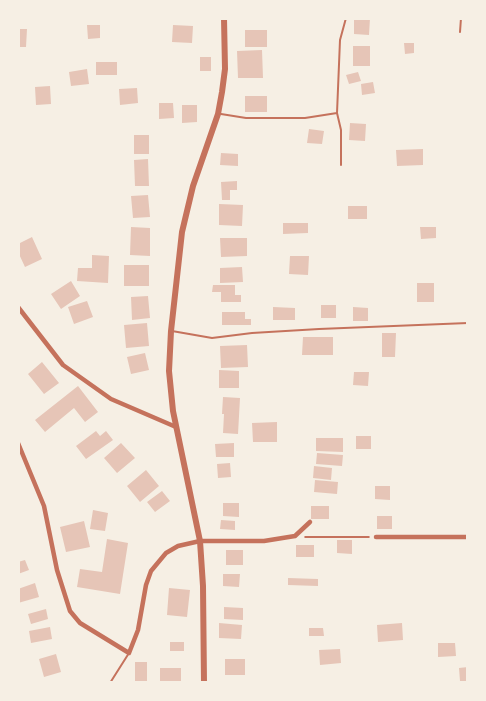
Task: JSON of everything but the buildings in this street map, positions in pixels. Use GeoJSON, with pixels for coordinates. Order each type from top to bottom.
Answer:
{"type":"FeatureCollection","features":[{"type":"Feature","properties":{"kind":"street"},"geometry":{"type":"LineString","coordinates":[[204,683],[200,542],[170,390],[171,331],[176,271],[186,210],[218,114],[225,69],[224,18]]}},
{"type":"Feature","properties":{"kind":"street"},"geometry":{"type":"LineString","coordinates":[[18,307],[63,365],[111,399],[176,427]]}},
{"type":"Feature","properties":{"kind":"street"},"geometry":{"type":"LineString","coordinates":[[18,443],[44,506],[57,570],[70,611],[80,623],[129,653],[138,630],[146,585],[152,570],[166,553],[178,546],[200,542],[264,541],[295,536],[310,522]]}},
{"type":"Feature","properties":{"kind":"street"},"geometry":{"type":"LineString","coordinates":[[376,537],[468,537]]}},
{"type":"Feature","properties":{"kind":"lane"},"geometry":{"type":"LineString","coordinates":[[341,165],[341,130],[337,113],[340,40],[345,18]]}},
{"type":"Feature","properties":{"kind":"lane"},"geometry":{"type":"LineString","coordinates":[[460,18],[460,32]]}},
{"type":"Feature","properties":{"kind":"lane"},"geometry":{"type":"LineString","coordinates":[[218,114],[258,118],[305,117],[337,113]]}},
{"type":"Feature","properties":{"kind":"lane"},"geometry":{"type":"LineString","coordinates":[[171,331],[212,338],[252,333],[468,323]]}},
{"type":"Feature","properties":{"kind":"lane"},"geometry":{"type":"LineString","coordinates":[[110,683],[129,653]]}},
{"type":"Feature","properties":{"kind":"path"},"geometry":{"type":"LineString","coordinates":[[295,536],[376,537]]}}]}
